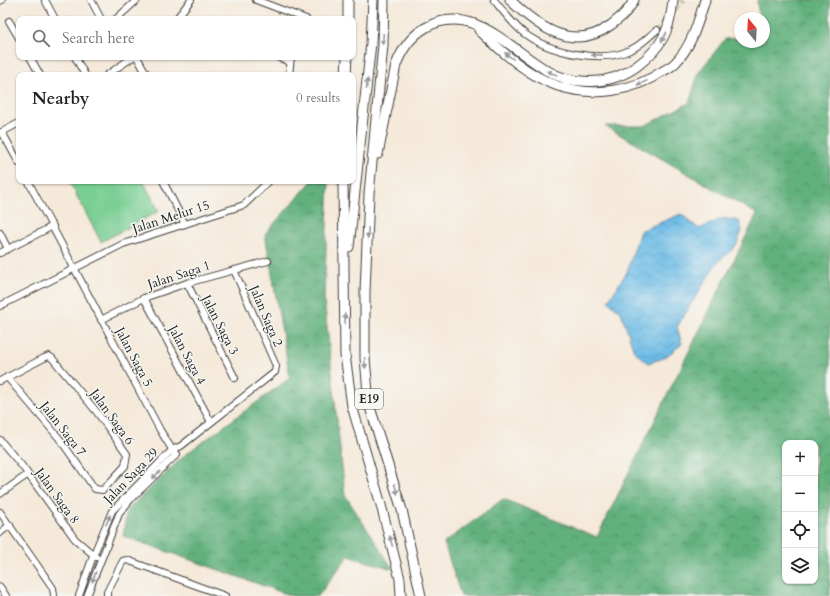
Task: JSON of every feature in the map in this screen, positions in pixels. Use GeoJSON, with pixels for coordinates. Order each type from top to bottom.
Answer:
{"type":"FeatureCollection","features":[{"type":"Feature","properties":{"kind":"highway"},"geometry":{"type":"LineString","coordinates":[[348,0],[348,16]]}},
{"type":"Feature","properties":{"kind":"highway","name":"E19"},"geometry":{"type":"LineString","coordinates":[[356,180],[371,43],[373,0]]}},
{"type":"Feature","properties":{"kind":"highway","name":"E19"},"geometry":{"type":"LineString","coordinates":[[384,0],[383,44],[369,194],[365,344],[369,404],[402,510],[421,596]]}},
{"type":"Feature","properties":{"kind":"highway"},"geometry":{"type":"LineString","coordinates":[[510,0],[542,26],[557,34],[574,37],[591,35],[604,30],[622,16],[634,0]]}},
{"type":"Feature","properties":{"kind":"highway"},"geometry":{"type":"LineString","coordinates":[[369,194],[396,65],[401,52],[410,40],[429,26],[444,20],[472,23],[501,38],[547,71],[575,81],[601,82],[626,74],[650,56],[665,37],[672,17],[673,0]]}},
{"type":"Feature","properties":{"kind":"highway"},"geometry":{"type":"LineString","coordinates":[[472,23],[494,44],[528,70],[557,85],[585,92],[618,90],[640,84],[675,63],[690,42],[705,0]]}},
{"type":"Feature","properties":{"kind":"highway"},"geometry":{"type":"LineString","coordinates":[[346,72],[347,60]]}},
{"type":"Feature","properties":{"kind":"highway"},"geometry":{"type":"LineString","coordinates":[[344,184],[344,290]]}},
{"type":"Feature","properties":{"kind":"highway","name":"E19"},"geometry":{"type":"LineString","coordinates":[[356,184],[344,290],[345,355],[352,406],[381,505],[400,579],[402,596]]}},
{"type":"Feature","properties":{"kind":"street"},"geometry":{"type":"LineString","coordinates":[[45,0],[53,16]]}},
{"type":"Feature","properties":{"kind":"street"},"geometry":{"type":"LineString","coordinates":[[91,0],[99,16]]}},
{"type":"Feature","properties":{"kind":"street"},"geometry":{"type":"LineString","coordinates":[[119,16],[137,0]]}},
{"type":"Feature","properties":{"kind":"street"},"geometry":{"type":"LineString","coordinates":[[180,16],[191,0]]}},
{"type":"Feature","properties":{"kind":"street"},"geometry":{"type":"LineString","coordinates":[[256,0],[293,16]]}},
{"type":"Feature","properties":{"kind":"street"},"geometry":{"type":"LineString","coordinates":[[494,0],[524,34],[546,46],[569,53],[597,56],[625,52],[631,50],[657,30]]}},
{"type":"Feature","properties":{"kind":"street"},"geometry":{"type":"LineString","coordinates":[[9,21],[16,33]]}},
{"type":"Feature","properties":{"kind":"street"},"geometry":{"type":"LineString","coordinates":[[32,60],[38,72]]}},
{"type":"Feature","properties":{"kind":"street"},"geometry":{"type":"LineString","coordinates":[[77,60],[83,72]]}},
{"type":"Feature","properties":{"kind":"street"},"geometry":{"type":"LineString","coordinates":[[122,60],[124,64]]}},
{"type":"Feature","properties":{"kind":"street"},"geometry":{"type":"LineString","coordinates":[[112,72],[129,60]]}},
{"type":"Feature","properties":{"kind":"street"},"geometry":{"type":"LineString","coordinates":[[139,60],[145,72]]}},
{"type":"Feature","properties":{"kind":"street"},"geometry":{"type":"LineString","coordinates":[[289,72],[291,60]]}},
{"type":"Feature","properties":{"kind":"street"},"geometry":{"type":"LineString","coordinates":[[16,125],[1,133],[16,158]]}},
{"type":"Feature","properties":{"kind":"street","name":"Jalan Saga 5"},"geometry":{"type":"LineString","coordinates":[[30,184],[160,430],[176,456]]}},
{"type":"Feature","properties":{"kind":"street"},"geometry":{"type":"LineString","coordinates":[[164,184],[185,224]]}},
{"type":"Feature","properties":{"kind":"street","name":"Jalan Melur 15"},"geometry":{"type":"LineString","coordinates":[[0,306],[122,244],[244,205],[266,184]]}},
{"type":"Feature","properties":{"kind":"street"},"geometry":{"type":"LineString","coordinates":[[0,253],[53,226]]}},
{"type":"Feature","properties":{"kind":"street"},"geometry":{"type":"LineString","coordinates":[[0,233],[8,249]]}},
{"type":"Feature","properties":{"kind":"street","name":"Jalan Saga 1"},"geometry":{"type":"LineString","coordinates":[[101,320],[144,298],[187,283],[268,262]]}},
{"type":"Feature","properties":{"kind":"street","name":"Jalan Saga 2"},"geometry":{"type":"LineString","coordinates":[[234,270],[276,366],[275,372]]}},
{"type":"Feature","properties":{"kind":"street","name":"Jalan Saga 3"},"geometry":{"type":"LineString","coordinates":[[187,283],[235,378]]}},
{"type":"Feature","properties":{"kind":"street","name":"Jalan Saga 4"},"geometry":{"type":"LineString","coordinates":[[144,298],[211,422]]}},
{"type":"Feature","properties":{"kind":"street","name":"Jalan Saga 6"},"geometry":{"type":"LineString","coordinates":[[7,377],[44,358],[49,356],[52,358],[96,411],[126,454],[127,460],[125,466],[103,490]]}},
{"type":"Feature","properties":{"kind":"street","name":"Jalan Saga 29"},"geometry":{"type":"LineString","coordinates":[[79,596],[92,556],[112,511],[124,496],[172,450],[181,446],[275,372]]}},
{"type":"Feature","properties":{"kind":"street"},"geometry":{"type":"LineString","coordinates":[[0,381],[7,377]]}},
{"type":"Feature","properties":{"kind":"street","name":"Jalan Saga 7"},"geometry":{"type":"LineString","coordinates":[[7,377],[59,438],[95,488],[103,490]]}},
{"type":"Feature","properties":{"kind":"street","name":"Jalan Saga 8"},"geometry":{"type":"LineString","coordinates":[[0,440],[75,539],[92,556],[101,559]]}},
{"type":"Feature","properties":{"kind":"street","name":"Jalan Saga 29"},"geometry":{"type":"LineString","coordinates":[[87,596],[119,514],[130,500],[176,456],[181,446]]}},
{"type":"Feature","properties":{"kind":"street"},"geometry":{"type":"LineString","coordinates":[[0,494],[27,475]]}},
{"type":"Feature","properties":{"kind":"street"},"geometry":{"type":"LineString","coordinates":[[0,512],[53,588],[54,596]]}},
{"type":"Feature","properties":{"kind":"street"},"geometry":{"type":"LineString","coordinates":[[0,533],[10,526]]}},
{"type":"Feature","properties":{"kind":"street"},"geometry":{"type":"LineString","coordinates":[[107,596],[107,592],[123,561],[126,560],[225,596]]}},
{"type":"Feature","properties":{"kind":"street"},"geometry":{"type":"LineString","coordinates":[[0,587],[6,596]]}},
{"type":"Feature","properties":{"kind":"green space"},"geometry":{"type":"Polygon","coordinates":[[[757,0],[830,0],[830,596],[461,596],[444,543],[503,499],[597,537],[757,214],[605,126],[644,126],[689,103],[699,72],[725,39],[734,38],[734,48],[770,48],[770,12],[758,12],[757,0]]]}},
{"type":"Feature","properties":{"kind":"green space"},"geometry":{"type":"Polygon","coordinates":[[[71,184],[145,184],[159,211],[101,242],[71,184]]]}},
{"type":"Feature","properties":{"kind":"green space"},"geometry":{"type":"Polygon","coordinates":[[[309,184],[329,184],[324,298],[345,495],[393,569],[348,556],[318,596],[292,596],[123,536],[127,510],[186,454],[290,378],[265,234],[309,184]]]}},
{"type":"Feature","properties":{"kind":"water"},"geometry":{"type":"Polygon","coordinates":[[[681,214],[699,229],[724,218],[739,221],[742,231],[736,246],[716,264],[677,327],[682,344],[664,358],[648,363],[634,351],[621,312],[608,301],[627,272],[640,231],[681,214]]]}},
{"type":"Feature","properties":{"kind":"tunnel"},"geometry":{"type":"LineString","coordinates":[[657,30],[671,17],[683,0]]}}]}
